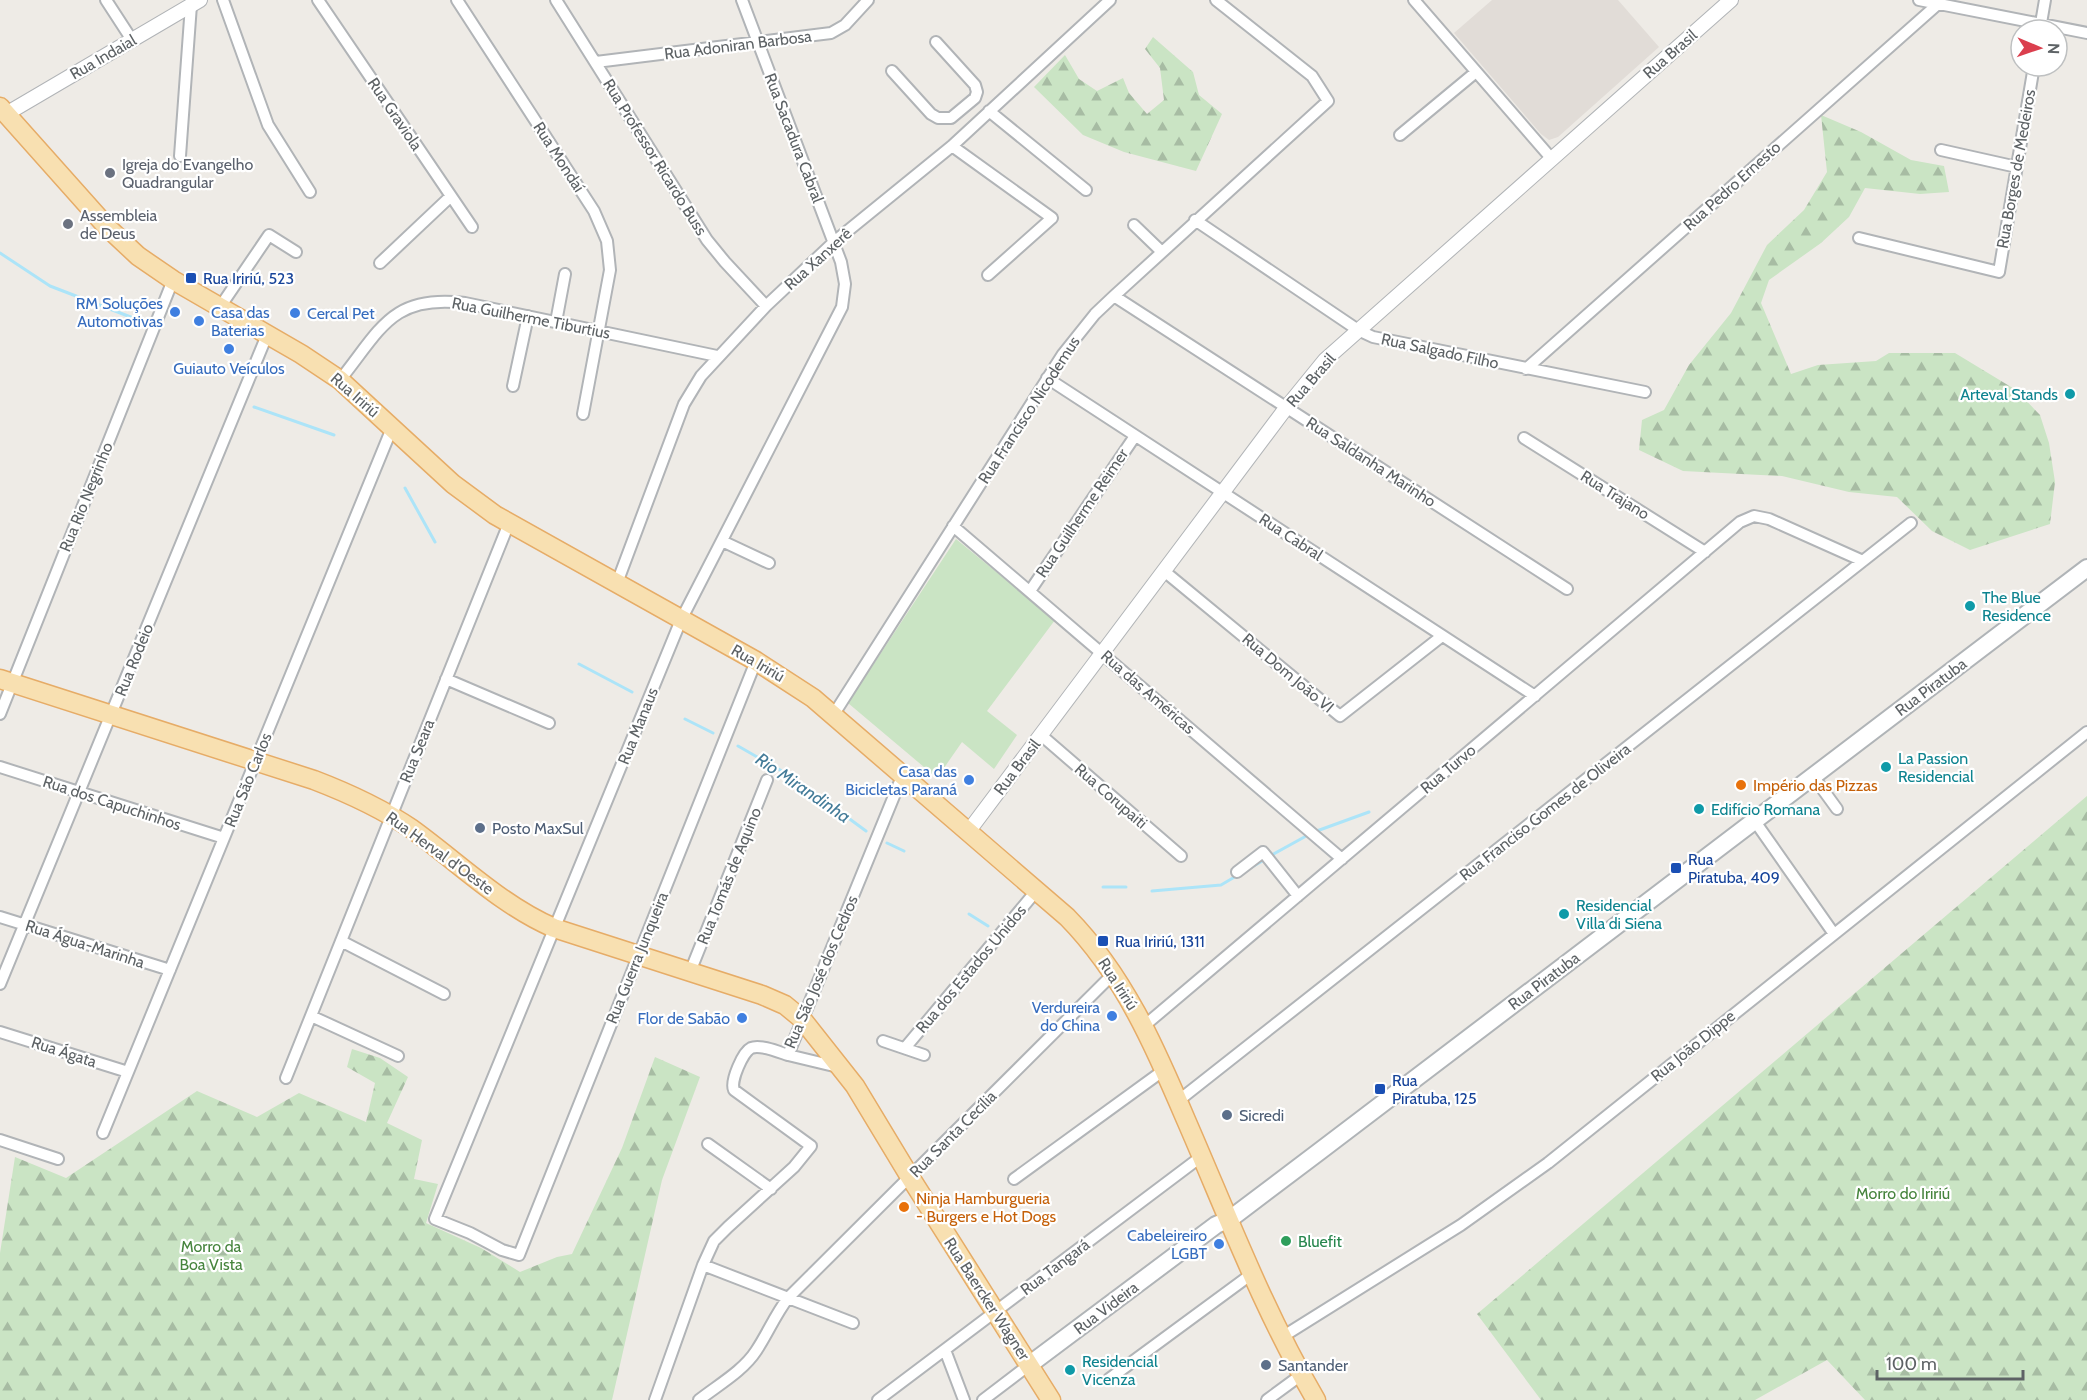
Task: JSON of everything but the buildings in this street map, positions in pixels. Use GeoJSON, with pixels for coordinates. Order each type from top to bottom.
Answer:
{"type":"FeatureCollection","features":[{"type":"Feature","properties":{"kind":"main road","name":"Rua Iririú"},"geometry":{"type":"LineString","coordinates":[[3,111],[122,243],[172,280],[340,380],[474,501],[681,620],[756,660],[794,684],[834,714],[1080,930],[1114,974],[1144,1026],[1282,1337],[1316,1400]]}},
{"type":"Feature","properties":{"kind":"main road","name":"Rua Piratuba"},"geometry":{"type":"LineString","coordinates":[[1230,1219],[2087,568]]}},
{"type":"Feature","properties":{"kind":"main road","name":"Rua Herval d'Oeste"},"geometry":{"type":"LineString","coordinates":[[6,681],[342,791],[391,816],[510,904],[536,920],[554,928],[773,999],[785,1005],[802,1019]]}},
{"type":"Feature","properties":{"kind":"main road","name":"Rua Baercker Wagner"},"geometry":{"type":"LineString","coordinates":[[802,1019],[842,1068],[868,1105],[910,1177],[1051,1400]]}},
{"type":"Feature","properties":{"kind":"main road","name":"Rua Videira"},"geometry":{"type":"LineString","coordinates":[[1029,1365],[1216,1225],[1230,1219]]}},
{"type":"Feature","properties":{"kind":"street"},"geometry":{"type":"LineString","coordinates":[[105,0],[132,40]]}},
{"type":"Feature","properties":{"kind":"street"},"geometry":{"type":"LineString","coordinates":[[223,0],[268,125],[310,192]]}},
{"type":"Feature","properties":{"kind":"street","name":"Rua Graviola"},"geometry":{"type":"LineString","coordinates":[[318,0],[472,227]]}},
{"type":"Feature","properties":{"kind":"street","name":"Rua Mondaí"},"geometry":{"type":"LineString","coordinates":[[457,0],[602,225],[609,253],[610,270],[583,414]]}},
{"type":"Feature","properties":{"kind":"street","name":"Rua Professor Ricardo Buss"},"geometry":{"type":"LineString","coordinates":[[556,0],[707,240],[766,306]]}},
{"type":"Feature","properties":{"kind":"street","name":"Rua Sacadura Cabral"},"geometry":{"type":"LineString","coordinates":[[742,0],[834,242]]}},
{"type":"Feature","properties":{"kind":"street","name":"Rua Adoniran Barbosa"},"geometry":{"type":"LineString","coordinates":[[596,62],[831,33],[845,25],[868,0]]}},
{"type":"Feature","properties":{"kind":"street","name":"Rua Xanxerê"},"geometry":{"type":"LineString","coordinates":[[617,583],[684,404],[697,381],[717,357],[766,306],[834,242],[952,146],[1110,0]]}},
{"type":"Feature","properties":{"kind":"street","name":"Rua Francisco Nicodemus"},"geometry":{"type":"LineString","coordinates":[[834,714],[1047,378],[1080,332],[1113,296],[1328,100],[1312,76],[1216,0]]}},
{"type":"Feature","properties":{"kind":"street","name":"Rua Brasil"},"geometry":{"type":"LineString","coordinates":[[968,832],[1286,408],[1325,360],[1731,0]]}},
{"type":"Feature","properties":{"kind":"street"},"geometry":{"type":"LineString","coordinates":[[1919,0],[2009,20]]}},
{"type":"Feature","properties":{"kind":"street"},"geometry":{"type":"LineString","coordinates":[[2042,18],[2045,0]]}},
{"type":"Feature","properties":{"kind":"street"},"geometry":{"type":"LineString","coordinates":[[1417,1],[1551,158]]}},
{"type":"Feature","properties":{"kind":"street"},"geometry":{"type":"LineString","coordinates":[[180,156],[196,3]]}},
{"type":"Feature","properties":{"kind":"street","name":"Rua Indaial"},"geometry":{"type":"LineString","coordinates":[[3,111],[196,3]]}},
{"type":"Feature","properties":{"kind":"street","name":"Rua Pedro Ernesto"},"geometry":{"type":"LineString","coordinates":[[1526,369],[1938,4]]}},
{"type":"Feature","properties":{"kind":"street"},"geometry":{"type":"LineString","coordinates":[[2069,31],[2087,33]]}},
{"type":"Feature","properties":{"kind":"street"},"geometry":{"type":"LineString","coordinates":[[892,71],[931,114],[945,119],[957,114],[975,98],[977,92],[975,85],[936,42]]}},
{"type":"Feature","properties":{"kind":"street"},"geometry":{"type":"LineString","coordinates":[[1400,135],[1476,72]]}},
{"type":"Feature","properties":{"kind":"street","name":"Rua Borges de Medeiros"},"geometry":{"type":"LineString","coordinates":[[1859,238],[1999,272],[2032,78]]}},
{"type":"Feature","properties":{"kind":"street"},"geometry":{"type":"LineString","coordinates":[[989,111],[1086,190]]}},
{"type":"Feature","properties":{"kind":"street"},"geometry":{"type":"LineString","coordinates":[[957,114],[970,128]]}},
{"type":"Feature","properties":{"kind":"street"},"geometry":{"type":"LineString","coordinates":[[952,146],[1052,218],[988,274]]}},
{"type":"Feature","properties":{"kind":"street"},"geometry":{"type":"LineString","coordinates":[[1941,150],[2017,166]]}},
{"type":"Feature","properties":{"kind":"street"},"geometry":{"type":"LineString","coordinates":[[380,263],[451,196]]}},
{"type":"Feature","properties":{"kind":"street","name":"Rua Salgado Filho"},"geometry":{"type":"LineString","coordinates":[[1195,220],[1359,330],[1384,340],[1645,392]]}},
{"type":"Feature","properties":{"kind":"street"},"geometry":{"type":"LineString","coordinates":[[1134,225],[1162,252]]}},
{"type":"Feature","properties":{"kind":"street"},"geometry":{"type":"LineString","coordinates":[[220,308],[269,235],[296,252]]}},
{"type":"Feature","properties":{"kind":"street","name":"Rua Manaus"},"geometry":{"type":"LineString","coordinates":[[519,1255],[502,1250],[470,1233],[435,1219],[681,620],[838,318],[845,284],[834,242]]}},
{"type":"Feature","properties":{"kind":"street"},"geometry":{"type":"LineString","coordinates":[[556,322],[566,274]]}},
{"type":"Feature","properties":{"kind":"street","name":"Rua Rio Negrinho"},"geometry":{"type":"LineString","coordinates":[[0,714],[6,681],[172,280]]}},
{"type":"Feature","properties":{"kind":"street","name":"Rua Saldanha Marinho"},"geometry":{"type":"LineString","coordinates":[[1113,296],[1567,589]]}},
{"type":"Feature","properties":{"kind":"street","name":"Rua Guilherme Tiburtius"},"geometry":{"type":"LineString","coordinates":[[340,380],[395,314],[424,302],[452,301],[717,357]]}},
{"type":"Feature","properties":{"kind":"street"},"geometry":{"type":"LineString","coordinates":[[513,386],[528,316]]}},
{"type":"Feature","properties":{"kind":"street","name":"Rua Rodeio"},"geometry":{"type":"LineString","coordinates":[[0,984],[267,335]]}},
{"type":"Feature","properties":{"kind":"street","name":"Rua Cabral"},"geometry":{"type":"LineString","coordinates":[[1047,378],[1534,696]]}},
{"type":"Feature","properties":{"kind":"street","name":"Rua São Carlos"},"geometry":{"type":"LineString","coordinates":[[103,1132],[392,428]]}},
{"type":"Feature","properties":{"kind":"street","name":"Rua Guilherme Reimer"},"geometry":{"type":"LineString","coordinates":[[1029,591],[1135,436]]}},
{"type":"Feature","properties":{"kind":"street","name":"Rua Trajano"},"geometry":{"type":"LineString","coordinates":[[1524,438],[1705,552]]}},
{"type":"Feature","properties":{"kind":"street","name":"Rua Turvo"},"geometry":{"type":"LineString","coordinates":[[1144,1026],[1740,522],[1754,516],[1769,519],[1863,561]]}},
{"type":"Feature","properties":{"kind":"street","name":"Rua Seara"},"geometry":{"type":"LineString","coordinates":[[286,1078],[509,523]]}},
{"type":"Feature","properties":{"kind":"street","name":"Rua Franciso Gomes de Oliveira"},"geometry":{"type":"LineString","coordinates":[[1178,1101],[1911,523]]}},
{"type":"Feature","properties":{"kind":"street","name":"Rua das Américas"},"geometry":{"type":"LineString","coordinates":[[953,526],[1342,859]]}},
{"type":"Feature","properties":{"kind":"street"},"geometry":{"type":"LineString","coordinates":[[722,541],[769,563]]}},
{"type":"Feature","properties":{"kind":"street","name":"Rua Dom João VI"},"geometry":{"type":"LineString","coordinates":[[1164,571],[1340,716],[1442,636]]}},
{"type":"Feature","properties":{"kind":"street","name":"Rua Guerra Junqueira"},"geometry":{"type":"LineString","coordinates":[[519,1255],[756,660]]}},
{"type":"Feature","properties":{"kind":"street"},"geometry":{"type":"LineString","coordinates":[[446,679],[549,723]]}},
{"type":"Feature","properties":{"kind":"street","name":"Rua João Dippe"},"geometry":{"type":"LineString","coordinates":[[1282,1337],[1489,1206],[1557,1155],[2087,732]]}},
{"type":"Feature","properties":{"kind":"street","name":"Rua Corupaiti"},"geometry":{"type":"LineString","coordinates":[[1041,735],[1181,856]]}},
{"type":"Feature","properties":{"kind":"street","name":"Rua dos Capuchinhos"},"geometry":{"type":"LineString","coordinates":[[0,767],[224,838]]}},
{"type":"Feature","properties":{"kind":"street","name":"Rua São José dos Cedros"},"geometry":{"type":"LineString","coordinates":[[655,1400],[703,1265],[714,1241],[794,1167],[812,1146],[734,1090],[732,1084],[738,1069],[752,1047],[788,1054],[903,774]]}},
{"type":"Feature","properties":{"kind":"street"},"geometry":{"type":"LineString","coordinates":[[1813,776],[1837,809]]}},
{"type":"Feature","properties":{"kind":"street","name":"Rua Tomás de Aquino"},"geometry":{"type":"LineString","coordinates":[[690,972],[767,780]]}},
{"type":"Feature","properties":{"kind":"street"},"geometry":{"type":"LineString","coordinates":[[1754,820],[1834,934]]}},
{"type":"Feature","properties":{"kind":"street"},"geometry":{"type":"LineString","coordinates":[[1237,872],[1263,852],[1298,896]]}},
{"type":"Feature","properties":{"kind":"street","name":"Rua dos Estados Unidos"},"geometry":{"type":"LineString","coordinates":[[905,1048],[1037,890]]}},
{"type":"Feature","properties":{"kind":"street","name":"Rua Água-Marinha"},"geometry":{"type":"LineString","coordinates":[[0,917],[170,970]]}},
{"type":"Feature","properties":{"kind":"street"},"geometry":{"type":"LineString","coordinates":[[341,941],[444,994]]}},
{"type":"Feature","properties":{"kind":"street","name":"Rua Santa Cecília"},"geometry":{"type":"LineString","coordinates":[[699,1400],[756,1351],[776,1314],[788,1298],[1114,974]]}},
{"type":"Feature","properties":{"kind":"street"},"geometry":{"type":"LineString","coordinates":[[311,1016],[398,1056]]}},
{"type":"Feature","properties":{"kind":"street","name":"Rua Ágata"},"geometry":{"type":"LineString","coordinates":[[0,1032],[128,1072]]}},
{"type":"Feature","properties":{"kind":"street"},"geometry":{"type":"LineString","coordinates":[[883,1041],[924,1055]]}},
{"type":"Feature","properties":{"kind":"street"},"geometry":{"type":"LineString","coordinates":[[788,1054],[842,1068]]}},
{"type":"Feature","properties":{"kind":"street"},"geometry":{"type":"LineString","coordinates":[[1014,1179],[1164,1070]]}},
{"type":"Feature","properties":{"kind":"street"},"geometry":{"type":"LineString","coordinates":[[0,1140],[58,1159]]}},
{"type":"Feature","properties":{"kind":"street"},"geometry":{"type":"LineString","coordinates":[[708,1144],[771,1189]]}},
{"type":"Feature","properties":{"kind":"street","name":"Rua Tangará"},"geometry":{"type":"LineString","coordinates":[[878,1400],[1202,1156]]}},
{"type":"Feature","properties":{"kind":"street"},"geometry":{"type":"LineString","coordinates":[[703,1265],[853,1323]]}},
{"type":"Feature","properties":{"kind":"street"},"geometry":{"type":"LineString","coordinates":[[1109,1379],[1253,1273]]}},
{"type":"Feature","properties":{"kind":"street"},"geometry":{"type":"LineString","coordinates":[[945,1350],[964,1400]]}},
{"type":"Feature","properties":{"kind":"street","name":"Rua Videira"},"geometry":{"type":"LineString","coordinates":[[983,1400],[1029,1365]]}},
{"type":"Feature","properties":{"kind":"street"},"geometry":{"type":"LineString","coordinates":[[1267,1400],[1301,1375]]}},
{"type":"Feature","properties":{"kind":"shaded area"},"geometry":{"type":"Polygon","coordinates":[[[1492,0],[1618,0],[1659,47],[1558,137],[1549,140],[1541,134],[1454,33],[1492,0]]]}},
{"type":"Feature","properties":{"kind":"green space"},"geometry":{"type":"Polygon","coordinates":[[[1153,37],[1193,72],[1199,95],[1222,114],[1196,171],[1124,152],[1083,135],[1034,87],[1065,55],[1079,79],[1097,91],[1123,78],[1129,93],[1147,114],[1164,100],[1160,68],[1145,49],[1153,37]]]}},
{"type":"Feature","properties":{"kind":"green space"},"geometry":{"type":"Polygon","coordinates":[[[1821,115],[1861,132],[1911,160],[1944,166],[1949,192],[1920,194],[1865,188],[1849,217],[1821,243],[1769,280],[1761,303],[1791,374],[1818,365],[1876,361],[1889,353],[1955,353],[2016,390],[2040,415],[2049,443],[2055,482],[2050,524],[1970,550],[1932,531],[1897,497],[1849,492],[1782,476],[1683,471],[1639,450],[1642,420],[1664,410],[1689,365],[1731,313],[1767,245],[1804,210],[1827,172],[1821,115]]]}},
{"type":"Feature","properties":{"kind":"green space"},"geometry":{"type":"Polygon","coordinates":[[[956,539],[1055,620],[987,711],[1017,735],[994,769],[962,742],[937,778],[848,703],[956,539]]]}},
{"type":"Feature","properties":{"kind":"green space","name":"Morro do Iririú"},"geometry":{"type":"Polygon","coordinates":[[[2087,796],[2087,1400],[1865,1400],[1827,1360],[1755,1400],[1541,1400],[1477,1314],[2087,796]]]}},
{"type":"Feature","properties":{"kind":"green space","name":"Morro da Boa Vista"},"geometry":{"type":"Polygon","coordinates":[[[352,1049],[380,1058],[408,1077],[387,1123],[422,1140],[414,1179],[438,1184],[426,1223],[481,1248],[520,1272],[557,1257],[572,1254],[622,1148],[655,1057],[700,1077],[662,1180],[612,1400],[0,1400],[0,1253],[15,1157],[66,1178],[197,1091],[257,1117],[299,1093],[366,1122],[375,1083],[347,1067],[352,1049]]]}},
{"type":"Feature","properties":{"kind":"waterway","name":"Rio Mirandinha"},"geometry":{"type":"LineString","coordinates":[[0,253],[50,286],[141,321]]}},
{"type":"Feature","properties":{"kind":"waterway","name":"Rio Mirandinha"},"geometry":{"type":"LineString","coordinates":[[254,407],[334,435]]}},
{"type":"Feature","properties":{"kind":"waterway","name":"Rio Mirandinha"},"geometry":{"type":"LineString","coordinates":[[405,488],[435,542]]}},
{"type":"Feature","properties":{"kind":"waterway","name":"Rio Mirandinha"},"geometry":{"type":"LineString","coordinates":[[579,664],[632,692]]}},
{"type":"Feature","properties":{"kind":"waterway","name":"Rio Mirandinha"},"geometry":{"type":"LineString","coordinates":[[685,719],[713,733]]}},
{"type":"Feature","properties":{"kind":"waterway","name":"Rio Mirandinha"},"geometry":{"type":"LineString","coordinates":[[738,746],[794,778],[866,831]]}},
{"type":"Feature","properties":{"kind":"waterway","name":"Rio Mirandinha"},"geometry":{"type":"LineString","coordinates":[[1314,832],[1369,812]]}},
{"type":"Feature","properties":{"kind":"waterway","name":"Rio Mirandinha"},"geometry":{"type":"LineString","coordinates":[[1270,856],[1308,835]]}},
{"type":"Feature","properties":{"kind":"waterway","name":"Rio Mirandinha"},"geometry":{"type":"LineString","coordinates":[[887,843],[904,851]]}},
{"type":"Feature","properties":{"kind":"waterway","name":"Rio Mirandinha"},"geometry":{"type":"LineString","coordinates":[[1252,867],[1264,860]]}},
{"type":"Feature","properties":{"kind":"waterway","name":"Rio Mirandinha"},"geometry":{"type":"LineString","coordinates":[[1152,891],[1221,885],[1238,875]]}},
{"type":"Feature","properties":{"kind":"waterway","name":"Rio Mirandinha"},"geometry":{"type":"LineString","coordinates":[[1103,887],[1126,887]]}},
{"type":"Feature","properties":{"kind":"waterway","name":"Rio Mirandinha"},"geometry":{"type":"LineString","coordinates":[[969,914],[988,926]]}},
{"type":"Feature","properties":{"kind":"place","name":"Igreja do Evangelho Quadrangular"},"geometry":{"type":"Point","coordinates":[110,173]}},
{"type":"Feature","properties":{"kind":"place","name":"Assembleia de Deus"},"geometry":{"type":"Point","coordinates":[68,224]}},
{"type":"Feature","properties":{"kind":"place","name":"Rua Iririú, 523"},"geometry":{"type":"Point","coordinates":[191,278]}},
{"type":"Feature","properties":{"kind":"place","name":"RM Soluções Automotivas"},"geometry":{"type":"Point","coordinates":[175,312]}},
{"type":"Feature","properties":{"kind":"place","name":"Cercal Pet"},"geometry":{"type":"Point","coordinates":[295,313]}},
{"type":"Feature","properties":{"kind":"place","name":"Casa das Baterias"},"geometry":{"type":"Point","coordinates":[199,321]}},
{"type":"Feature","properties":{"kind":"place","name":"Guiauto Veículos"},"geometry":{"type":"Point","coordinates":[229,349]}},
{"type":"Feature","properties":{"kind":"place","name":"Arteval Stands"},"geometry":{"type":"Point","coordinates":[2070,394]}},
{"type":"Feature","properties":{"kind":"place","name":"The Blue Residence"},"geometry":{"type":"Point","coordinates":[1970,606]}},
{"type":"Feature","properties":{"kind":"place","name":"La Passion Residencial"},"geometry":{"type":"Point","coordinates":[1886,767]}},
{"type":"Feature","properties":{"kind":"place","name":"Casa das Bicicletas Paraná"},"geometry":{"type":"Point","coordinates":[969,780]}},
{"type":"Feature","properties":{"kind":"place","name":"Império das Pizzas"},"geometry":{"type":"Point","coordinates":[1741,785]}},
{"type":"Feature","properties":{"kind":"place","name":"Edifício Romana"},"geometry":{"type":"Point","coordinates":[1699,809]}},
{"type":"Feature","properties":{"kind":"place","name":"Posto MaxSul"},"geometry":{"type":"Point","coordinates":[480,828]}},
{"type":"Feature","properties":{"kind":"place","name":"Rua Piratuba, 409"},"geometry":{"type":"Point","coordinates":[1676,868]}},
{"type":"Feature","properties":{"kind":"place","name":"Residencial Villa di Siena"},"geometry":{"type":"Point","coordinates":[1564,914]}},
{"type":"Feature","properties":{"kind":"place","name":"Rua Iririú, 1311"},"geometry":{"type":"Point","coordinates":[1103,941]}},
{"type":"Feature","properties":{"kind":"place","name":"Verdureira do China"},"geometry":{"type":"Point","coordinates":[1112,1016]}},
{"type":"Feature","properties":{"kind":"place","name":"Flor de Sabão"},"geometry":{"type":"Point","coordinates":[742,1018]}},
{"type":"Feature","properties":{"kind":"place","name":"Rua Piratuba, 125"},"geometry":{"type":"Point","coordinates":[1380,1089]}},
{"type":"Feature","properties":{"kind":"place","name":"Sicredi"},"geometry":{"type":"Point","coordinates":[1227,1115]}},
{"type":"Feature","properties":{"kind":"place","name":"Ninja Hamburgueria - Burgers e Hot Dogs"},"geometry":{"type":"Point","coordinates":[904,1207]}},
{"type":"Feature","properties":{"kind":"place","name":"Bluefit"},"geometry":{"type":"Point","coordinates":[1286,1241]}},
{"type":"Feature","properties":{"kind":"place","name":"Cabeleireiro LGBT"},"geometry":{"type":"Point","coordinates":[1219,1244]}},
{"type":"Feature","properties":{"kind":"place","name":"Santander"},"geometry":{"type":"Point","coordinates":[1266,1365]}},
{"type":"Feature","properties":{"kind":"place","name":"Residencial Vicenza"},"geometry":{"type":"Point","coordinates":[1070,1370]}}]}
